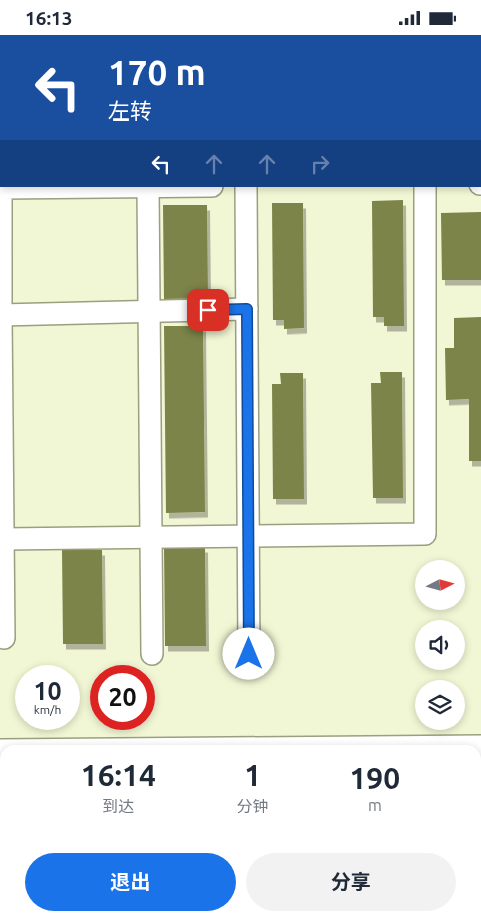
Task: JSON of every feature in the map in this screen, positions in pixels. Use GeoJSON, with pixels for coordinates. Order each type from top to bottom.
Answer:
{"type":"FeatureCollection","features":[{"type":"Feature","properties":{"kind":"street"},"geometry":{"type":"LineString","coordinates":[[4,638],[1,440],[1,187],[148,187],[152,654]]}},
{"type":"Feature","properties":{"kind":"street"},"geometry":{"type":"LineString","coordinates":[[246,187],[249,654]]}},
{"type":"Feature","properties":{"kind":"street"},"geometry":{"type":"LineString","coordinates":[[3,539],[426,534],[424,187]]}},
{"type":"Feature","properties":{"kind":"street"},"geometry":{"type":"LineString","coordinates":[[1,315],[247,309]]}},
{"type":"Feature","properties":{"kind":"building"},"geometry":{"type":"Polygon","coordinates":[[[403,200],[404,326],[384,326],[384,317],[373,317],[372,201],[403,200]]]}},
{"type":"Feature","properties":{"kind":"building"},"geometry":{"type":"Polygon","coordinates":[[[272,203],[303,203],[304,328],[284,329],[284,320],[273,320],[272,203]]]}},
{"type":"Feature","properties":{"kind":"building"},"geometry":{"type":"Polygon","coordinates":[[[163,205],[207,205],[208,298],[164,299],[163,205]]]}},
{"type":"Feature","properties":{"kind":"building"},"geometry":{"type":"Polygon","coordinates":[[[481,212],[481,280],[442,280],[441,213],[481,212]]]}},
{"type":"Feature","properties":{"kind":"building"},"geometry":{"type":"Polygon","coordinates":[[[481,317],[481,461],[469,461],[469,399],[446,400],[445,348],[454,348],[454,318],[481,317]]]}},
{"type":"Feature","properties":{"kind":"building"},"geometry":{"type":"Polygon","coordinates":[[[164,326],[203,326],[205,512],[166,513],[164,326]]]}},
{"type":"Feature","properties":{"kind":"building"},"geometry":{"type":"Polygon","coordinates":[[[380,372],[402,372],[403,498],[373,498],[371,383],[381,383],[380,372]]]}},
{"type":"Feature","properties":{"kind":"building"},"geometry":{"type":"Polygon","coordinates":[[[280,373],[303,373],[304,499],[273,499],[272,384],[281,384],[280,373]]]}},
{"type":"Feature","properties":{"kind":"building"},"geometry":{"type":"Polygon","coordinates":[[[164,547],[205,547],[206,646],[165,646],[164,547]]]}},
{"type":"Feature","properties":{"kind":"building"},"geometry":{"type":"Polygon","coordinates":[[[62,550],[102,550],[103,644],[63,644],[62,550]]]}},
{"type":"Feature","properties":{"kind":"route"},"geometry":{"type":"LineString","coordinates":[[208,310],[247,309],[249,654]]}}]}
